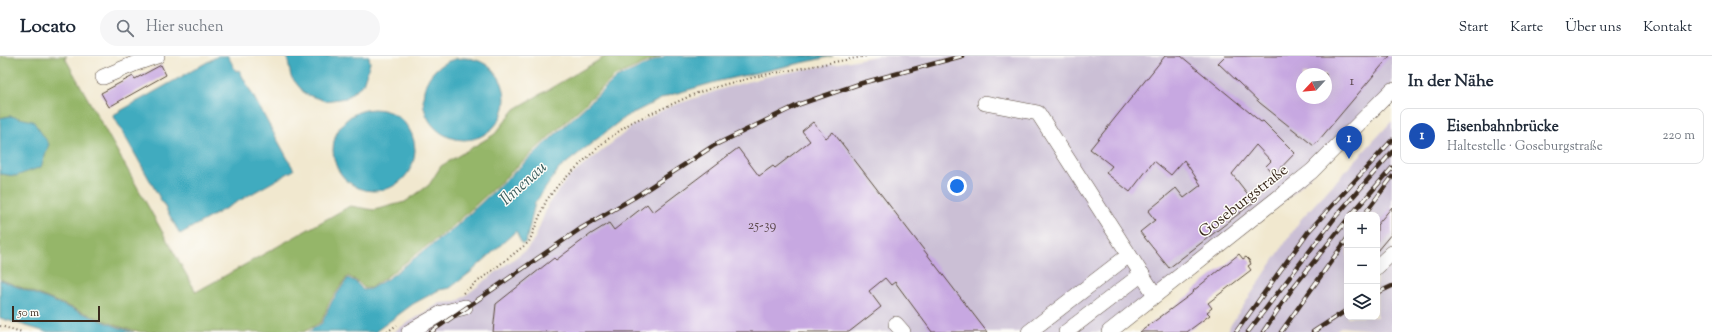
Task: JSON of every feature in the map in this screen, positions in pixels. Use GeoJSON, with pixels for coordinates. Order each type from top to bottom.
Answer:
{"type":"FeatureCollection","features":[{"type":"Feature","properties":{"kind":"street"},"geometry":{"type":"LineString","coordinates":[[104,77],[157,56]]}},
{"type":"Feature","properties":{"kind":"street","name":"Goseburgstraße"},"geometry":{"type":"LineString","coordinates":[[1115,330],[1155,295],[1312,171],[1392,90]]}},
{"type":"Feature","properties":{"kind":"street"},"geometry":{"type":"LineString","coordinates":[[985,103],[1038,113],[1155,295]]}},
{"type":"Feature","properties":{"kind":"street"},"geometry":{"type":"LineString","coordinates":[[1380,264],[1392,253]]}},
{"type":"Feature","properties":{"kind":"street"},"geometry":{"type":"LineString","coordinates":[[1029,332],[1129,255]]}},
{"type":"Feature","properties":{"kind":"street"},"geometry":{"type":"LineString","coordinates":[[1066,332],[1142,274]]}},
{"type":"Feature","properties":{"kind":"street"},"geometry":{"type":"LineString","coordinates":[[404,328],[442,313],[463,301]]}},
{"type":"Feature","properties":{"kind":"path"},"geometry":{"type":"LineString","coordinates":[[463,301],[529,242],[546,201],[558,185],[604,142],[632,122],[697,93],[726,84],[764,75],[867,56]]}},
{"type":"Feature","properties":{"kind":"path"},"geometry":{"type":"LineString","coordinates":[[0,326],[22,332]]}},
{"type":"Feature","properties":{"kind":"path"},"geometry":{"type":"LineString","coordinates":[[386,332],[404,328]]}},
{"type":"Feature","properties":{"kind":"shaded area"},"geometry":{"type":"Polygon","coordinates":[[[876,56],[1392,56],[1392,90],[1293,194],[1116,332],[393,332],[440,303],[457,302],[527,249],[534,240],[549,203],[567,179],[633,126],[669,107],[722,89],[765,77],[876,56]]]}},
{"type":"Feature","properties":{"kind":"shaded area"},"geometry":{"type":"Polygon","coordinates":[[[1392,121],[1392,332],[1343,327],[1334,332],[1226,332],[1301,219],[1392,121]]]}},
{"type":"Feature","properties":{"kind":"green space"},"geometry":{"type":"Polygon","coordinates":[[[0,56],[67,56],[65,58],[196,292],[350,206],[374,210],[405,202],[429,185],[441,166],[495,134],[515,109],[606,56],[661,56],[615,76],[453,226],[389,275],[370,288],[364,288],[357,281],[348,276],[330,301],[321,322],[304,332],[141,332],[121,327],[0,279],[0,174],[16,176],[10,116],[0,118],[0,56]]]}},
{"type":"Feature","properties":{"kind":"water"},"geometry":{"type":"Polygon","coordinates":[[[218,56],[228,56],[236,71],[239,70],[294,170],[180,234],[113,115],[218,56]]]}},
{"type":"Feature","properties":{"kind":"water"},"geometry":{"type":"Polygon","coordinates":[[[287,56],[369,56],[370,63],[363,84],[346,98],[325,101],[305,94],[291,77],[287,56]]]}},
{"type":"Feature","properties":{"kind":"water","name":"Ilmenau"},"geometry":{"type":"Polygon","coordinates":[[[665,56],[833,56],[719,81],[667,96],[625,117],[559,169],[535,203],[526,242],[522,244],[516,231],[471,272],[450,288],[439,290],[413,304],[375,332],[308,332],[322,323],[332,301],[348,278],[356,282],[363,290],[370,289],[390,277],[455,227],[616,78],[665,56]]]}},
{"type":"Feature","properties":{"kind":"water"},"geometry":{"type":"Polygon","coordinates":[[[464,58],[480,61],[493,70],[502,83],[505,99],[502,115],[493,128],[480,137],[464,140],[448,137],[435,128],[426,115],[423,99],[426,83],[435,70],[448,61],[464,58]]]}},
{"type":"Feature","properties":{"kind":"water"},"geometry":{"type":"Polygon","coordinates":[[[374,109],[390,112],[403,121],[412,134],[415,150],[412,166],[403,179],[390,188],[374,191],[358,188],[345,179],[336,166],[333,150],[336,134],[345,121],[358,112],[374,109]]]}},
{"type":"Feature","properties":{"kind":"water"},"geometry":{"type":"Polygon","coordinates":[[[10,116],[33,121],[49,144],[41,167],[16,176],[0,174],[0,118],[10,116]]]}},
{"type":"Feature","properties":{"kind":"water"},"geometry":{"type":"Polygon","coordinates":[[[0,280],[120,328],[134,332],[46,332],[0,318],[0,280]]]}},
{"type":"Feature","properties":{"kind":"building"},"geometry":{"type":"Polygon","coordinates":[[[1165,56],[1181,56],[1261,122],[1263,121],[1295,153],[1274,175],[1266,166],[1271,161],[1256,145],[1232,174],[1254,202],[1169,268],[1140,232],[1155,220],[1148,211],[1176,188],[1184,198],[1201,185],[1184,160],[1171,175],[1154,161],[1130,192],[1106,173],[1112,166],[1090,149],[1165,56]]]}},
{"type":"Feature","properties":{"kind":"building"},"geometry":{"type":"Polygon","coordinates":[[[1225,56],[1390,56],[1314,146],[1260,103],[1218,63],[1225,56]]]}},
{"type":"Feature","properties":{"kind":"building"},"geometry":{"type":"Polygon","coordinates":[[[161,65],[166,75],[109,107],[101,93],[133,76],[135,79],[161,65]]]}},
{"type":"Feature","properties":{"kind":"building"},"geometry":{"type":"Polygon","coordinates":[[[813,122],[826,138],[833,132],[987,332],[932,332],[895,282],[891,285],[885,278],[869,291],[881,307],[849,332],[493,332],[496,304],[554,258],[556,260],[591,234],[609,223],[614,230],[647,204],[653,212],[738,148],[759,176],[773,166],[775,168],[810,141],[802,131],[813,122]]]}},
{"type":"Feature","properties":{"kind":"building"},"geometry":{"type":"Polygon","coordinates":[[[1392,207],[1392,233],[1380,247],[1380,221],[1392,207]]]}},
{"type":"Feature","properties":{"kind":"building"},"geometry":{"type":"Polygon","coordinates":[[[1239,254],[1243,259],[1246,257],[1249,260],[1251,264],[1248,266],[1251,270],[1208,303],[1212,308],[1207,312],[1210,315],[1187,332],[1140,332],[1194,292],[1193,291],[1239,254]]]}},
{"type":"Feature","properties":{"kind":"railway"},"geometry":{"type":"LineString","coordinates":[[431,332],[580,229],[635,197],[713,146],[800,104],[862,83],[962,56]]}},
{"type":"Feature","properties":{"kind":"railway"},"geometry":{"type":"LineString","coordinates":[[1236,332],[1308,232],[1392,140]]}},
{"type":"Feature","properties":{"kind":"railway"},"geometry":{"type":"LineString","coordinates":[[1248,332],[1337,215],[1392,152]]}},
{"type":"Feature","properties":{"kind":"railway"},"geometry":{"type":"LineString","coordinates":[[1354,212],[1392,168]]}},
{"type":"Feature","properties":{"kind":"railway"},"geometry":{"type":"LineString","coordinates":[[1366,212],[1392,177]]}},
{"type":"Feature","properties":{"kind":"railway"},"geometry":{"type":"LineString","coordinates":[[1263,332],[1292,289],[1344,224]]}},
{"type":"Feature","properties":{"kind":"railway"},"geometry":{"type":"LineString","coordinates":[[1281,332],[1344,243]]}},
{"type":"Feature","properties":{"kind":"railway"},"geometry":{"type":"LineString","coordinates":[[1380,292],[1392,286]]}},
{"type":"Feature","properties":{"kind":"railway"},"geometry":{"type":"LineString","coordinates":[[1313,332],[1344,312]]}},
{"type":"Feature","properties":{"kind":"place","name":"Eisenbahnbrücke"},"geometry":{"type":"Point","coordinates":[1349,159]}}]}
